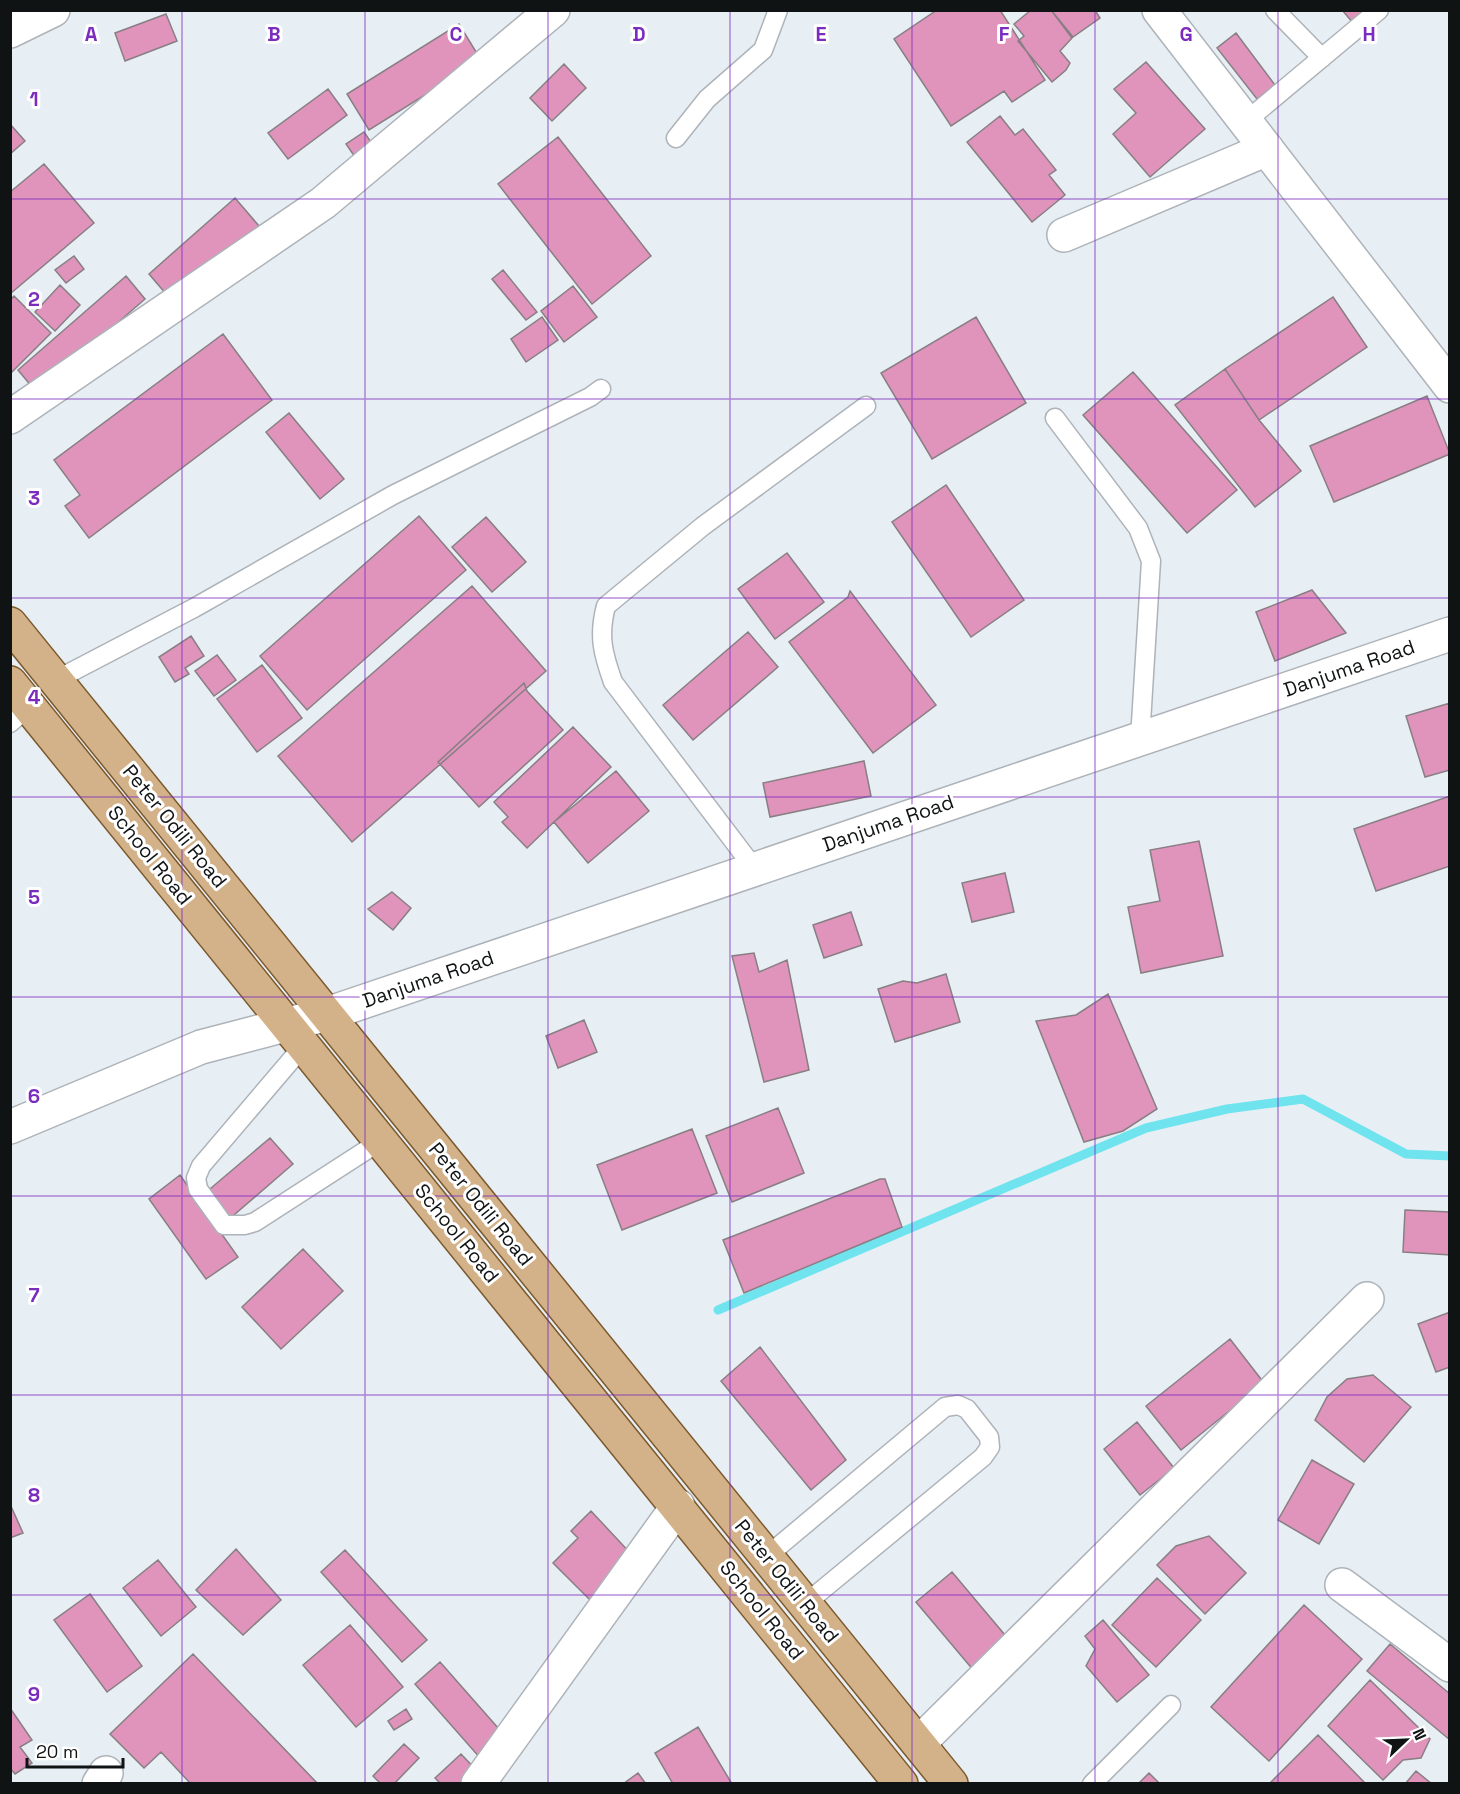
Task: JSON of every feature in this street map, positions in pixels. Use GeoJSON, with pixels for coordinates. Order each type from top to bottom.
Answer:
{"type":"FeatureCollection","features":[{"type":"Feature","properties":{"kind":"main road","name":"Peter Odili Road"},"geometry":{"type":"LineString","coordinates":[[10,624],[951,1784]]}},
{"type":"Feature","properties":{"kind":"main road","name":"School Road"},"geometry":{"type":"LineString","coordinates":[[17,704],[382,1140],[901,1784]]}},
{"type":"Feature","properties":{"kind":"street"},"geometry":{"type":"LineString","coordinates":[[10,31],[53,10]]}},
{"type":"Feature","properties":{"kind":"street"},"geometry":{"type":"LineString","coordinates":[[10,417],[323,202],[553,10]]}},
{"type":"Feature","properties":{"kind":"street"},"geometry":{"type":"LineString","coordinates":[[1159,10],[1449,386]]}},
{"type":"Feature","properties":{"kind":"street"},"geometry":{"type":"LineString","coordinates":[[1064,235],[1266,149]]}},
{"type":"Feature","properties":{"kind":"street","name":"Danjuma Road"},"geometry":{"type":"LineString","coordinates":[[10,1128],[201,1047],[296,1035],[327,1014],[1449,634]]}},
{"type":"Feature","properties":{"kind":"street"},"geometry":{"type":"LineString","coordinates":[[919,1743],[1367,1299]]}},
{"type":"Feature","properties":{"kind":"street"},"geometry":{"type":"LineString","coordinates":[[478,1784],[678,1506]]}},
{"type":"Feature","properties":{"kind":"street"},"geometry":{"type":"LineString","coordinates":[[1342,1585],[1449,1665]]}},
{"type":"Feature","properties":{"kind":"lane"},"geometry":{"type":"LineString","coordinates":[[676,138],[707,99],[763,50],[778,10]]}},
{"type":"Feature","properties":{"kind":"lane"},"geometry":{"type":"LineString","coordinates":[[1275,10],[1322,58]]}},
{"type":"Feature","properties":{"kind":"lane"},"geometry":{"type":"LineString","coordinates":[[1245,122],[1379,10]]}},
{"type":"Feature","properties":{"kind":"lane"},"geometry":{"type":"LineString","coordinates":[[56,680],[194,608],[393,495],[590,397],[601,389]]}},
{"type":"Feature","properties":{"kind":"lane"},"geometry":{"type":"LineString","coordinates":[[753,868],[614,682],[601,639],[602,621],[606,606],[703,526],[866,406]]}},
{"type":"Feature","properties":{"kind":"lane"},"geometry":{"type":"LineString","coordinates":[[1054,418],[1138,528],[1151,561],[1140,739]]}},
{"type":"Feature","properties":{"kind":"lane"},"geometry":{"type":"LineString","coordinates":[[296,1035],[201,1166],[196,1178],[198,1189],[224,1225],[245,1225],[255,1222],[382,1140]]}},
{"type":"Feature","properties":{"kind":"lane"},"geometry":{"type":"LineString","coordinates":[[767,1556],[945,1407],[958,1405],[967,1409],[988,1437],[990,1447],[983,1457],[805,1604]]}},
{"type":"Feature","properties":{"kind":"lane"},"geometry":{"type":"LineString","coordinates":[[1092,1784],[1171,1704]]}},
{"type":"Feature","properties":{"kind":"building"},"geometry":{"type":"Polygon","coordinates":[[[937,10],[1000,10],[1045,80],[1012,102],[1004,91],[951,126],[894,39],[937,10]]]}},
{"type":"Feature","properties":{"kind":"building"},"geometry":{"type":"Polygon","coordinates":[[[1031,10],[1051,10],[1072,38],[1060,51],[1070,63],[1066,70],[1052,82],[1018,41],[1024,36],[1014,24],[1031,10]]]}},
{"type":"Feature","properties":{"kind":"building"},"geometry":{"type":"Polygon","coordinates":[[[1051,10],[1095,10],[1100,18],[1073,37],[1051,10]]]}},
{"type":"Feature","properties":{"kind":"building"},"geometry":{"type":"Polygon","coordinates":[[[1342,10],[1367,10],[1353,23],[1342,10]]]}},
{"type":"Feature","properties":{"kind":"building"},"geometry":{"type":"Polygon","coordinates":[[[166,14],[177,41],[125,61],[115,33],[166,14]]]}},
{"type":"Feature","properties":{"kind":"building"},"geometry":{"type":"Polygon","coordinates":[[[459,24],[481,60],[369,130],[347,94],[459,24]]]}},
{"type":"Feature","properties":{"kind":"building"},"geometry":{"type":"Polygon","coordinates":[[[1236,33],[1275,85],[1257,99],[1217,48],[1236,33]]]}},
{"type":"Feature","properties":{"kind":"building"},"geometry":{"type":"Polygon","coordinates":[[[1146,62],[1205,129],[1150,177],[1113,134],[1136,113],[1114,89],[1146,62]]]}},
{"type":"Feature","properties":{"kind":"building"},"geometry":{"type":"Polygon","coordinates":[[[564,64],[586,88],[552,121],[530,98],[564,64]]]}},
{"type":"Feature","properties":{"kind":"building"},"geometry":{"type":"Polygon","coordinates":[[[328,89],[347,115],[288,159],[268,133],[328,89]]]}},
{"type":"Feature","properties":{"kind":"building"},"geometry":{"type":"Polygon","coordinates":[[[1000,116],[1015,135],[1023,129],[1056,170],[1049,175],[1065,195],[1032,222],[967,142],[1000,116]]]}},
{"type":"Feature","properties":{"kind":"building"},"geometry":{"type":"Polygon","coordinates":[[[10,124],[25,141],[10,154],[10,124]]]}},
{"type":"Feature","properties":{"kind":"building"},"geometry":{"type":"Polygon","coordinates":[[[364,132],[375,148],[357,160],[346,144],[364,132]]]}},
{"type":"Feature","properties":{"kind":"building"},"geometry":{"type":"Polygon","coordinates":[[[558,137],[651,256],[592,304],[498,184],[558,137]]]}},
{"type":"Feature","properties":{"kind":"building"},"geometry":{"type":"Polygon","coordinates":[[[44,164],[94,223],[10,294],[10,192],[44,164]]]}},
{"type":"Feature","properties":{"kind":"building"},"geometry":{"type":"Polygon","coordinates":[[[235,198],[259,226],[172,301],[149,274],[235,198]]]}},
{"type":"Feature","properties":{"kind":"building"},"geometry":{"type":"Polygon","coordinates":[[[74,256],[84,269],[66,283],[55,270],[74,256]]]}},
{"type":"Feature","properties":{"kind":"building"},"geometry":{"type":"Polygon","coordinates":[[[503,270],[537,312],[526,320],[492,279],[503,270]]]}},
{"type":"Feature","properties":{"kind":"building"},"geometry":{"type":"Polygon","coordinates":[[[126,276],[145,299],[37,393],[18,370],[126,276]]]}},
{"type":"Feature","properties":{"kind":"building"},"geometry":{"type":"Polygon","coordinates":[[[60,285],[80,305],[55,331],[35,312],[60,285]]]}},
{"type":"Feature","properties":{"kind":"building"},"geometry":{"type":"Polygon","coordinates":[[[573,286],[597,317],[564,342],[541,311],[573,286]]]}},
{"type":"Feature","properties":{"kind":"building"},"geometry":{"type":"Polygon","coordinates":[[[14,296],[51,333],[10,374],[10,300],[14,296]]]}},
{"type":"Feature","properties":{"kind":"building"},"geometry":{"type":"Polygon","coordinates":[[[1333,297],[1367,347],[1259,420],[1225,369],[1333,297]]]}},
{"type":"Feature","properties":{"kind":"building"},"geometry":{"type":"Polygon","coordinates":[[[542,317],[558,340],[526,362],[511,339],[542,317]]]}},
{"type":"Feature","properties":{"kind":"building"},"geometry":{"type":"Polygon","coordinates":[[[976,317],[1026,403],[932,459],[881,373],[976,317]]]}},
{"type":"Feature","properties":{"kind":"building"},"geometry":{"type":"Polygon","coordinates":[[[223,334],[272,400],[89,538],[65,506],[80,495],[54,460],[223,334]]]}},
{"type":"Feature","properties":{"kind":"building"},"geometry":{"type":"Polygon","coordinates":[[[1225,369],[1259,420],[1301,471],[1255,507],[1175,405],[1225,369]]]}},
{"type":"Feature","properties":{"kind":"building"},"geometry":{"type":"Polygon","coordinates":[[[1133,372],[1237,490],[1187,533],[1083,415],[1133,372]]]}},
{"type":"Feature","properties":{"kind":"building"},"geometry":{"type":"Polygon","coordinates":[[[1427,396],[1450,454],[1334,502],[1310,446],[1427,396]]]}},
{"type":"Feature","properties":{"kind":"building"},"geometry":{"type":"Polygon","coordinates":[[[289,413],[344,479],[320,499],[266,432],[289,413]]]}},
{"type":"Feature","properties":{"kind":"building"},"geometry":{"type":"Polygon","coordinates":[[[946,485],[1024,600],[971,637],[892,522],[946,485]]]}},
{"type":"Feature","properties":{"kind":"building"},"geometry":{"type":"Polygon","coordinates":[[[419,516],[466,570],[307,710],[260,656],[419,516]]]}},
{"type":"Feature","properties":{"kind":"building"},"geometry":{"type":"Polygon","coordinates":[[[486,517],[526,562],[492,592],[452,547],[486,517]]]}},
{"type":"Feature","properties":{"kind":"building"},"geometry":{"type":"Polygon","coordinates":[[[787,553],[824,602],[775,639],[738,589],[787,553]]]}},
{"type":"Feature","properties":{"kind":"building"},"geometry":{"type":"Polygon","coordinates":[[[472,586],[546,671],[352,842],[278,756],[472,586]]]}},
{"type":"Feature","properties":{"kind":"building"},"geometry":{"type":"Polygon","coordinates":[[[1312,590],[1346,633],[1275,661],[1256,612],[1312,590]]]}},
{"type":"Feature","properties":{"kind":"building"},"geometry":{"type":"Polygon","coordinates":[[[850,591],[936,705],[873,753],[789,642],[848,597],[850,591]]]}},
{"type":"Feature","properties":{"kind":"building"},"geometry":{"type":"Polygon","coordinates":[[[748,632],[778,667],[693,740],[663,705],[748,632]]]}},
{"type":"Feature","properties":{"kind":"building"},"geometry":{"type":"Polygon","coordinates":[[[191,636],[204,656],[185,668],[189,674],[175,682],[159,657],[191,636]]]}},
{"type":"Feature","properties":{"kind":"building"},"geometry":{"type":"Polygon","coordinates":[[[217,655],[236,680],[214,696],[195,671],[217,655]]]}},
{"type":"Feature","properties":{"kind":"building"},"geometry":{"type":"Polygon","coordinates":[[[262,665],[302,718],[257,752],[217,699],[262,665]]]}},
{"type":"Feature","properties":{"kind":"building"},"geometry":{"type":"Polygon","coordinates":[[[524,683],[527,691],[563,730],[479,807],[438,762],[524,683]]]}},
{"type":"Feature","properties":{"kind":"building"},"geometry":{"type":"Polygon","coordinates":[[[1450,703],[1450,770],[1425,777],[1406,716],[1450,703]]]}},
{"type":"Feature","properties":{"kind":"building"},"geometry":{"type":"Polygon","coordinates":[[[573,727],[611,767],[527,848],[502,822],[508,817],[494,802],[573,727]]]}},
{"type":"Feature","properties":{"kind":"building"},"geometry":{"type":"Polygon","coordinates":[[[864,761],[871,796],[770,817],[763,783],[864,761]]]}},
{"type":"Feature","properties":{"kind":"building"},"geometry":{"type":"Polygon","coordinates":[[[616,771],[649,811],[588,863],[554,822],[616,771]]]}},
{"type":"Feature","properties":{"kind":"building"},"geometry":{"type":"Polygon","coordinates":[[[1450,796],[1450,866],[1376,891],[1354,829],[1450,796]]]}},
{"type":"Feature","properties":{"kind":"building"},"geometry":{"type":"Polygon","coordinates":[[[1199,841],[1223,956],[1141,973],[1128,907],[1160,901],[1150,850],[1199,841]]]}},
{"type":"Feature","properties":{"kind":"building"},"geometry":{"type":"Polygon","coordinates":[[[1005,873],[1014,912],[972,922],[962,883],[1005,873]]]}},
{"type":"Feature","properties":{"kind":"building"},"geometry":{"type":"Polygon","coordinates":[[[392,892],[411,908],[393,930],[368,909],[392,892]]]}},
{"type":"Feature","properties":{"kind":"building"},"geometry":{"type":"Polygon","coordinates":[[[851,912],[862,945],[824,958],[813,925],[851,912]]]}},
{"type":"Feature","properties":{"kind":"building"},"geometry":{"type":"Polygon","coordinates":[[[754,953],[759,972],[787,960],[809,1070],[764,1082],[732,956],[754,953]]]}},
{"type":"Feature","properties":{"kind":"building"},"geometry":{"type":"Polygon","coordinates":[[[946,974],[960,1022],[895,1042],[878,989],[903,981],[917,983],[946,974]]]}},
{"type":"Feature","properties":{"kind":"building"},"geometry":{"type":"Polygon","coordinates":[[[1108,994],[1157,1109],[1123,1131],[1084,1142],[1036,1021],[1076,1015],[1108,994]]]}},
{"type":"Feature","properties":{"kind":"building"},"geometry":{"type":"Polygon","coordinates":[[[584,1020],[597,1052],[558,1068],[546,1036],[584,1020]]]}},
{"type":"Feature","properties":{"kind":"building"},"geometry":{"type":"Polygon","coordinates":[[[778,1108],[804,1173],[732,1202],[706,1136],[778,1108]]]}},
{"type":"Feature","properties":{"kind":"building"},"geometry":{"type":"Polygon","coordinates":[[[692,1129],[717,1193],[622,1230],[597,1165],[692,1129]]]}},
{"type":"Feature","properties":{"kind":"building"},"geometry":{"type":"Polygon","coordinates":[[[270,1138],[293,1164],[227,1221],[204,1194],[270,1138]]]}},
{"type":"Feature","properties":{"kind":"building"},"geometry":{"type":"Polygon","coordinates":[[[180,1175],[238,1257],[206,1279],[149,1199],[180,1175]]]}},
{"type":"Feature","properties":{"kind":"building"},"geometry":{"type":"Polygon","coordinates":[[[885,1179],[902,1227],[744,1293],[723,1240],[885,1179]]]}},
{"type":"Feature","properties":{"kind":"building"},"geometry":{"type":"Polygon","coordinates":[[[1405,1210],[1450,1212],[1450,1255],[1403,1252],[1405,1210]]]}},
{"type":"Feature","properties":{"kind":"building"},"geometry":{"type":"Polygon","coordinates":[[[303,1249],[343,1291],[281,1349],[242,1307],[303,1249]]]}},
{"type":"Feature","properties":{"kind":"building"},"geometry":{"type":"Polygon","coordinates":[[[1450,1312],[1450,1367],[1436,1372],[1418,1324],[1450,1312]]]}},
{"type":"Feature","properties":{"kind":"building"},"geometry":{"type":"Polygon","coordinates":[[[1230,1339],[1264,1383],[1181,1450],[1146,1406],[1230,1339]]]}},
{"type":"Feature","properties":{"kind":"building"},"geometry":{"type":"Polygon","coordinates":[[[760,1347],[846,1460],[811,1490],[721,1381],[760,1347]]]}},
{"type":"Feature","properties":{"kind":"building"},"geometry":{"type":"Polygon","coordinates":[[[1373,1375],[1411,1407],[1364,1462],[1315,1420],[1327,1397],[1347,1379],[1373,1375]]]}},
{"type":"Feature","properties":{"kind":"building"},"geometry":{"type":"Polygon","coordinates":[[[1137,1422],[1174,1468],[1140,1495],[1104,1449],[1137,1422]]]}},
{"type":"Feature","properties":{"kind":"building"},"geometry":{"type":"Polygon","coordinates":[[[1312,1460],[1354,1484],[1319,1544],[1278,1520],[1312,1460]]]}},
{"type":"Feature","properties":{"kind":"building"},"geometry":{"type":"Polygon","coordinates":[[[10,1504],[23,1533],[10,1538],[10,1504]]]}},
{"type":"Feature","properties":{"kind":"building"},"geometry":{"type":"Polygon","coordinates":[[[591,1511],[633,1556],[594,1604],[553,1563],[578,1538],[571,1531],[591,1511]]]}},
{"type":"Feature","properties":{"kind":"building"},"geometry":{"type":"Polygon","coordinates":[[[1209,1536],[1246,1573],[1205,1614],[1157,1565],[1176,1546],[1209,1536]]]}},
{"type":"Feature","properties":{"kind":"building"},"geometry":{"type":"Polygon","coordinates":[[[236,1549],[281,1600],[243,1635],[196,1590],[236,1549]]]}},
{"type":"Feature","properties":{"kind":"building"},"geometry":{"type":"Polygon","coordinates":[[[345,1550],[427,1640],[402,1662],[321,1572],[345,1550]]]}},
{"type":"Feature","properties":{"kind":"building"},"geometry":{"type":"Polygon","coordinates":[[[158,1560],[196,1607],[161,1636],[123,1588],[158,1560]]]}},
{"type":"Feature","properties":{"kind":"building"},"geometry":{"type":"Polygon","coordinates":[[[952,1572],[1026,1660],[990,1690],[916,1602],[952,1572]]]}},
{"type":"Feature","properties":{"kind":"building"},"geometry":{"type":"Polygon","coordinates":[[[1157,1578],[1201,1620],[1156,1667],[1112,1625],[1157,1578]]]}},
{"type":"Feature","properties":{"kind":"building"},"geometry":{"type":"Polygon","coordinates":[[[90,1594],[142,1666],[107,1692],[54,1620],[90,1594]]]}},
{"type":"Feature","properties":{"kind":"building"},"geometry":{"type":"Polygon","coordinates":[[[1304,1605],[1362,1659],[1269,1761],[1211,1707],[1304,1605]]]}},
{"type":"Feature","properties":{"kind":"building"},"geometry":{"type":"Polygon","coordinates":[[[1103,1620],[1149,1675],[1117,1702],[1086,1666],[1095,1649],[1085,1636],[1103,1620]]]}},
{"type":"Feature","properties":{"kind":"building"},"geometry":{"type":"Polygon","coordinates":[[[350,1625],[403,1687],[356,1727],[303,1665],[350,1625]]]}},
{"type":"Feature","properties":{"kind":"building"},"geometry":{"type":"Polygon","coordinates":[[[1390,1644],[1450,1694],[1450,1740],[1367,1671],[1390,1644]]]}},
{"type":"Feature","properties":{"kind":"building"},"geometry":{"type":"Polygon","coordinates":[[[193,1654],[318,1784],[191,1784],[161,1752],[144,1768],[110,1734],[193,1654]]]}},
{"type":"Feature","properties":{"kind":"building"},"geometry":{"type":"Polygon","coordinates":[[[440,1662],[506,1737],[481,1759],[415,1684],[440,1662]]]}},
{"type":"Feature","properties":{"kind":"building"},"geometry":{"type":"Polygon","coordinates":[[[1370,1680],[1430,1739],[1421,1758],[1403,1760],[1383,1780],[1328,1726],[1370,1680]]]}},
{"type":"Feature","properties":{"kind":"building"},"geometry":{"type":"Polygon","coordinates":[[[10,1708],[32,1740],[20,1747],[32,1763],[15,1774],[10,1768],[10,1708]]]}},
{"type":"Feature","properties":{"kind":"building"},"geometry":{"type":"Polygon","coordinates":[[[406,1709],[412,1719],[394,1730],[388,1721],[406,1709]]]}},
{"type":"Feature","properties":{"kind":"building"},"geometry":{"type":"Polygon","coordinates":[[[698,1727],[732,1784],[673,1784],[655,1753],[698,1727]]]}},
{"type":"Feature","properties":{"kind":"building"},"geometry":{"type":"Polygon","coordinates":[[[1318,1735],[1364,1782],[1362,1784],[1269,1784],[1318,1735]]]}},
{"type":"Feature","properties":{"kind":"building"},"geometry":{"type":"Polygon","coordinates":[[[404,1744],[419,1758],[394,1784],[381,1784],[373,1776],[404,1744]]]}},
{"type":"Feature","properties":{"kind":"building"},"geometry":{"type":"Polygon","coordinates":[[[461,1754],[481,1775],[471,1784],[441,1784],[435,1778],[461,1754]]]}},
{"type":"Feature","properties":{"kind":"building"},"geometry":{"type":"Polygon","coordinates":[[[1416,1771],[1432,1784],[1405,1784],[1416,1771]]]}},
{"type":"Feature","properties":{"kind":"building"},"geometry":{"type":"Polygon","coordinates":[[[638,1773],[646,1784],[623,1784],[638,1773]]]}},
{"type":"Feature","properties":{"kind":"building"},"geometry":{"type":"Polygon","coordinates":[[[1149,1773],[1160,1784],[1138,1784],[1149,1773]]]}},
{"type":"Feature","properties":{"kind":"waterway"},"geometry":{"type":"LineString","coordinates":[[718,1310],[1146,1128],[1227,1109],[1303,1099],[1406,1154],[1450,1156]]}}]}
